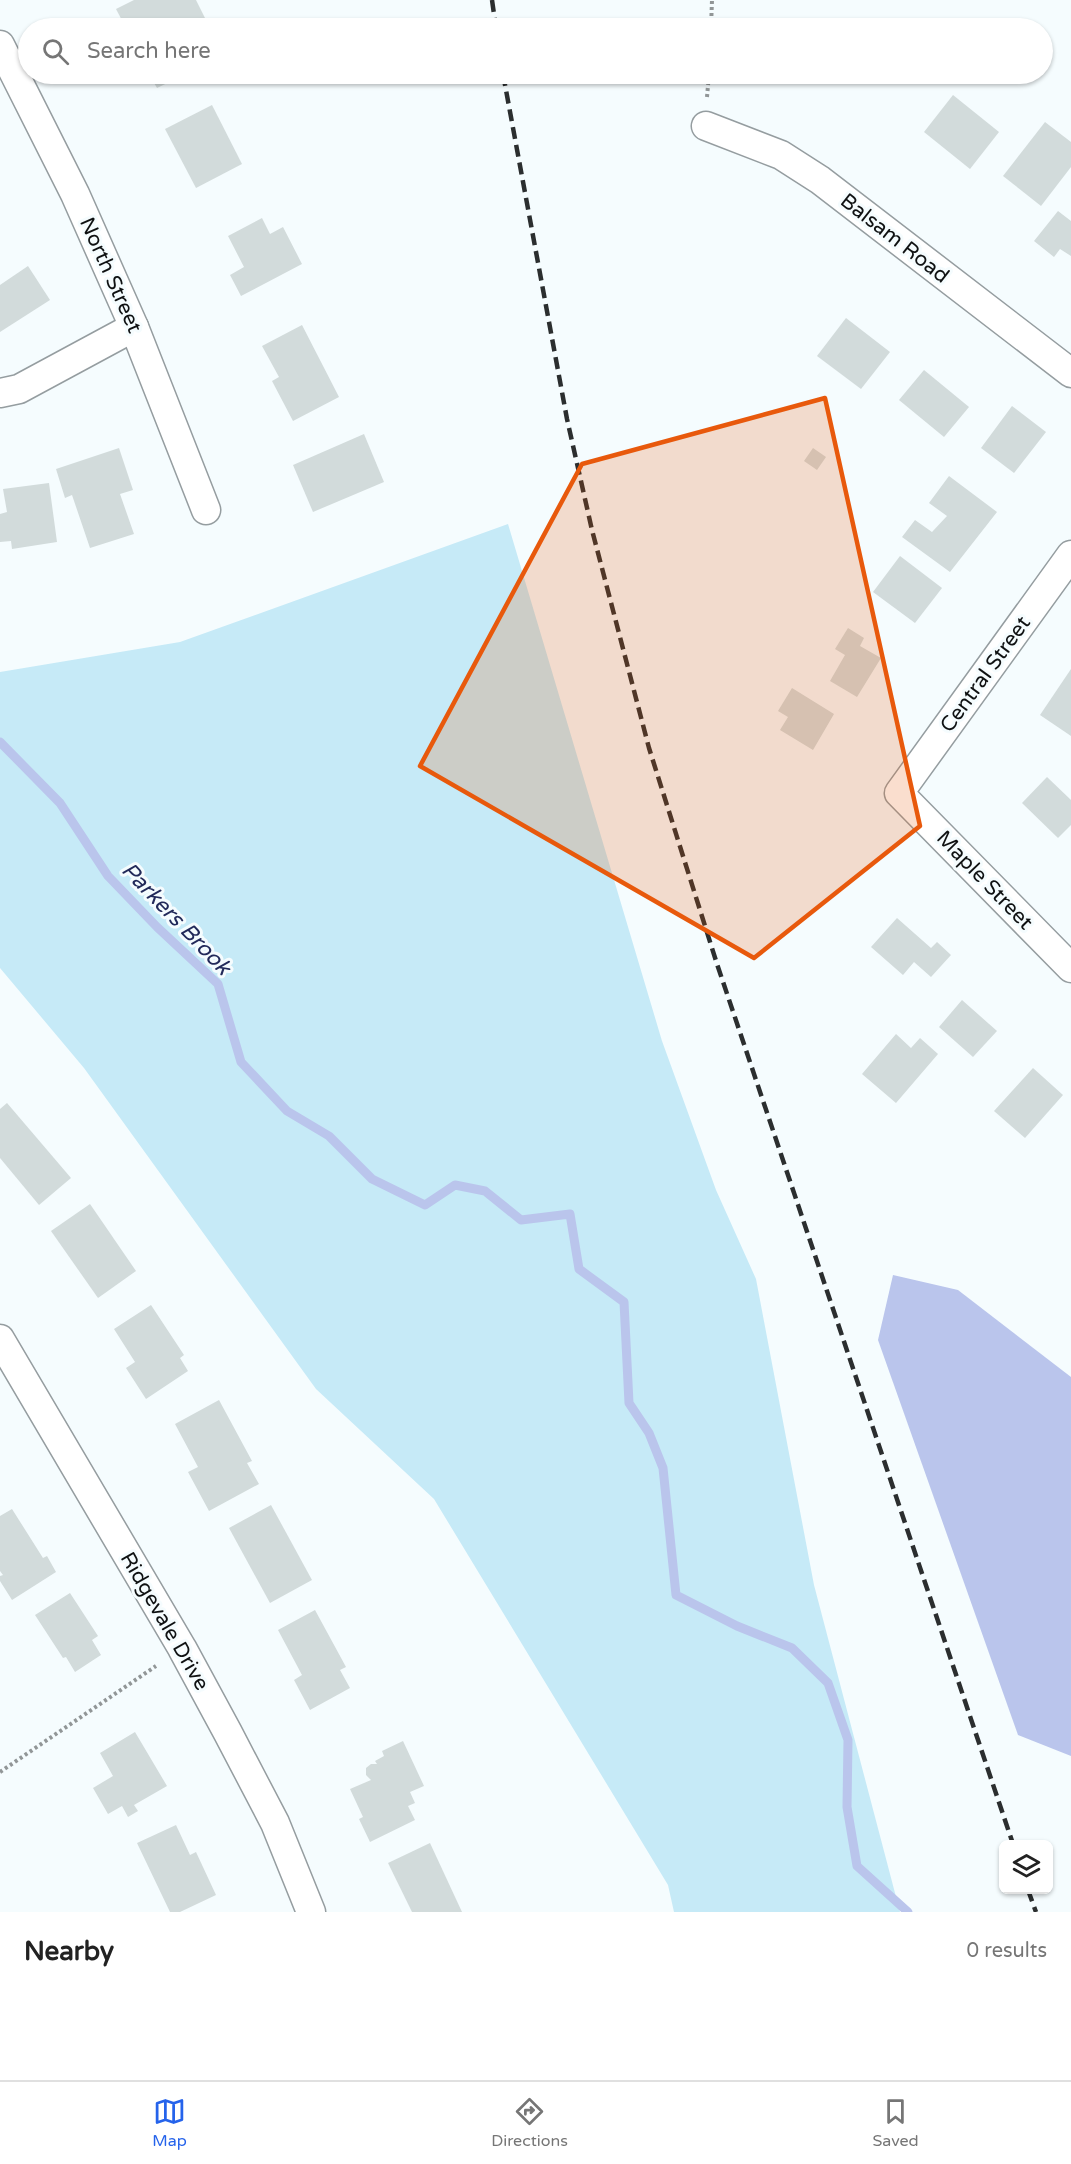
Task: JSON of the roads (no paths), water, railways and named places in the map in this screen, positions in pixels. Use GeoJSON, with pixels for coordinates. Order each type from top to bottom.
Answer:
{"type":"FeatureCollection","features":[{"type":"Feature","properties":{"kind":"street","name":"North Street"},"geometry":{"type":"LineString","coordinates":[[0,45],[18,81]]}},
{"type":"Feature","properties":{"kind":"street","name":"North Street"},"geometry":{"type":"LineString","coordinates":[[20,84],[75,194],[134,327],[206,510]]}},
{"type":"Feature","properties":{"kind":"street","name":"Balsam Road"},"geometry":{"type":"LineString","coordinates":[[706,126],[781,155],[820,180],[1071,372]]}},
{"type":"Feature","properties":{"kind":"street"},"geometry":{"type":"LineString","coordinates":[[0,393],[19,388],[134,327]]}},
{"type":"Feature","properties":{"kind":"street","name":"Central Street"},"geometry":{"type":"LineString","coordinates":[[899,793],[1071,555]]}},
{"type":"Feature","properties":{"kind":"street","name":"Maple Street"},"geometry":{"type":"LineString","coordinates":[[899,793],[1071,968]]}},
{"type":"Feature","properties":{"kind":"street","name":"Ridgevale Drive"},"geometry":{"type":"LineString","coordinates":[[0,1339],[182,1648],[274,1823],[311,1912]]}},
{"type":"Feature","properties":{"kind":"waterway","name":"Parkers Brook"},"geometry":{"type":"LineString","coordinates":[[0,742],[60,803],[108,876],[157,927],[218,984],[241,1062],[287,1111],[329,1136],[372,1179],[425,1205],[455,1185],[485,1191],[521,1220],[570,1214],[579,1269],[624,1302],[629,1403],[649,1433],[663,1468],[676,1595],[737,1626],[792,1648],[828,1683],[848,1740],[847,1807],[857,1866],[908,1912]]}},
{"type":"Feature","properties":{"kind":"railway"},"geometry":{"type":"LineString","coordinates":[[492,0],[495,18]]}},
{"type":"Feature","properties":{"kind":"railway"},"geometry":{"type":"LineString","coordinates":[[505,84],[567,419],[592,530],[649,748],[717,964],[1012,1840]]}},
{"type":"Feature","properties":{"kind":"railway"},"geometry":{"type":"LineString","coordinates":[[1029,1894],[1036,1912]]}}]}
